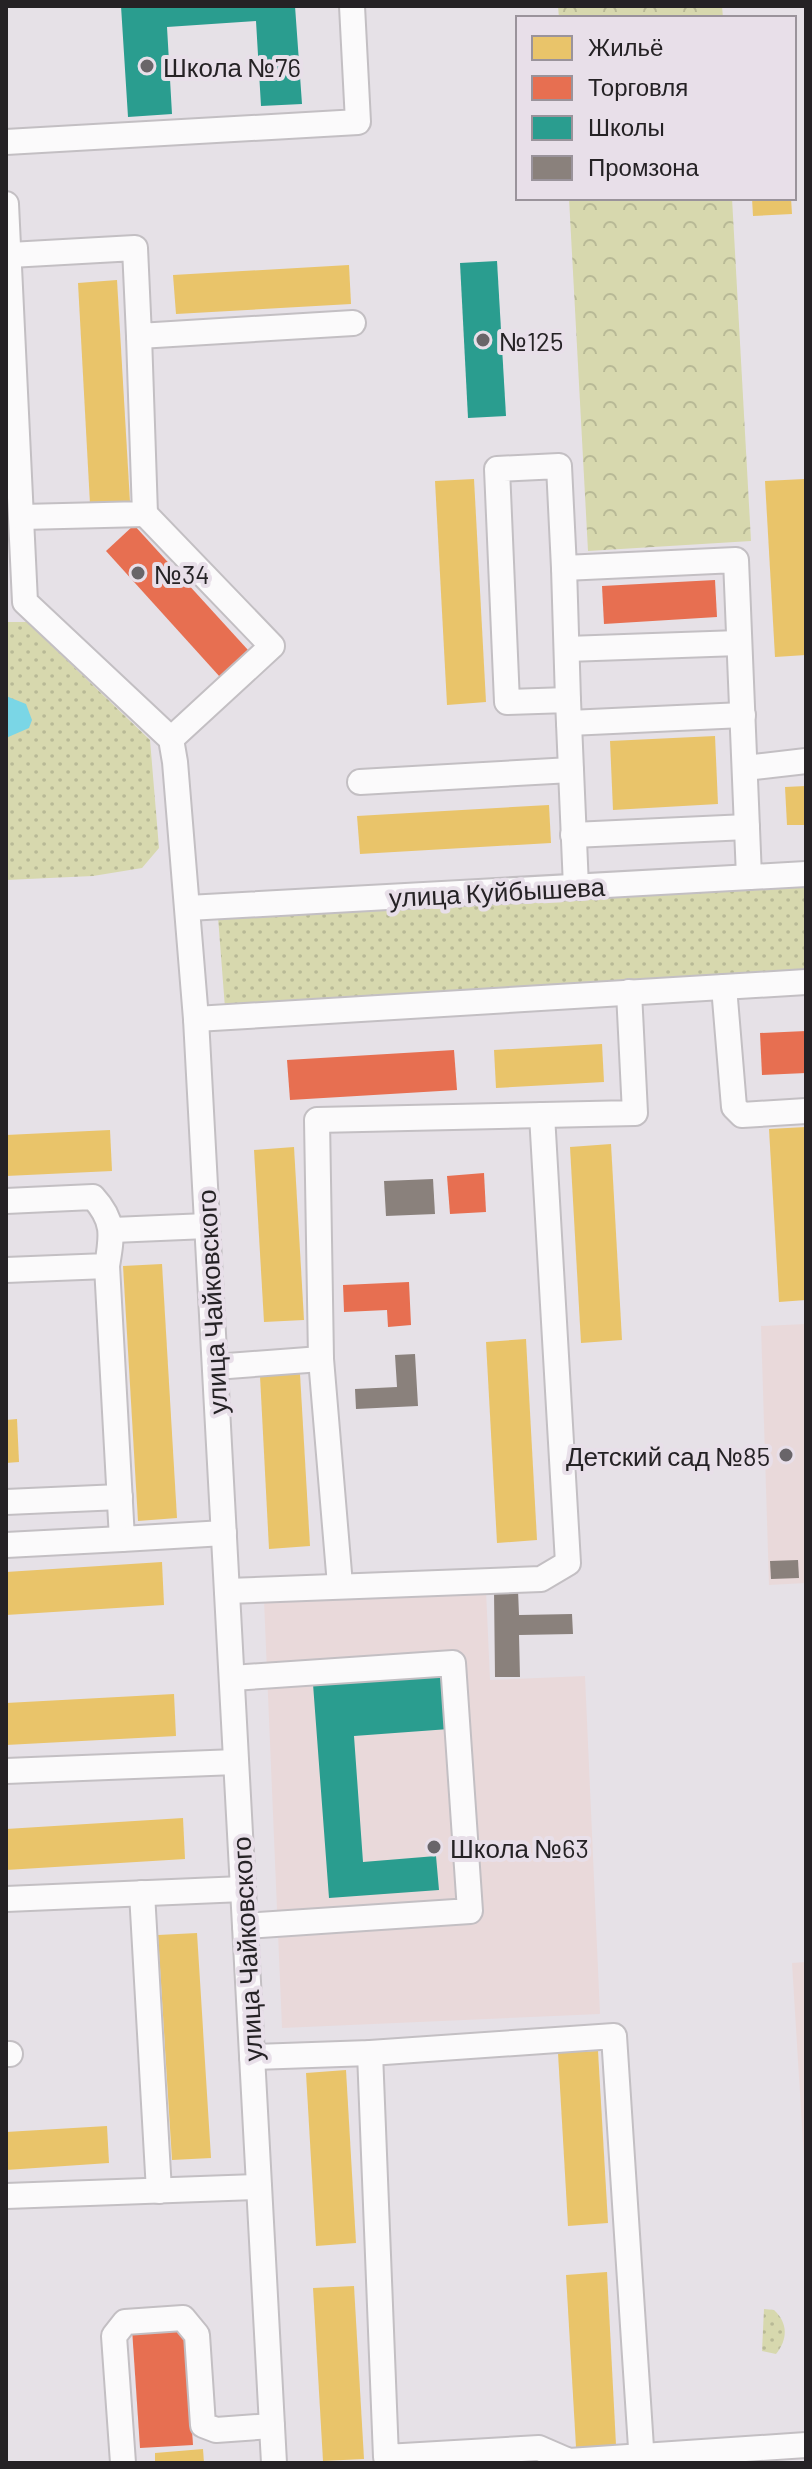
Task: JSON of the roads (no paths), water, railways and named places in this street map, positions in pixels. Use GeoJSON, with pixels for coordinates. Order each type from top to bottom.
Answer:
{"type":"FeatureCollection","features":[{"type":"Feature","properties":{"kind":"street"},"geometry":{"type":"LineString","coordinates":[[6,142],[358,122],[352,6]]}},
{"type":"Feature","properties":{"kind":"street"},"geometry":{"type":"LineString","coordinates":[[6,204],[22,517],[15,602],[171,739],[272,646],[145,514],[135,248],[10,255]]}},
{"type":"Feature","properties":{"kind":"street"},"geometry":{"type":"LineString","coordinates":[[139,336],[353,323]]}},
{"type":"Feature","properties":{"kind":"street"},"geometry":{"type":"LineString","coordinates":[[576,887],[568,712],[559,466],[497,469],[507,702],[568,712],[743,715]]}},
{"type":"Feature","properties":{"kind":"street"},"geometry":{"type":"LineString","coordinates":[[22,517],[145,514]]}},
{"type":"Feature","properties":{"kind":"street"},"geometry":{"type":"LineString","coordinates":[[564,568],[736,560],[749,877]]}},
{"type":"Feature","properties":{"kind":"street"},"geometry":{"type":"LineString","coordinates":[[567,649],[739,643]]}},
{"type":"Feature","properties":{"kind":"street","name":"улица Чайковского"},"geometry":{"type":"LineString","coordinates":[[171,739],[196,1019],[274,2463]]}},
{"type":"Feature","properties":{"kind":"street"},"geometry":{"type":"LineString","coordinates":[[745,768],[806,761]]}},
{"type":"Feature","properties":{"kind":"street"},"geometry":{"type":"LineString","coordinates":[[360,782],[571,770]]}},
{"type":"Feature","properties":{"kind":"street"},"geometry":{"type":"LineString","coordinates":[[573,835],[747,827]]}},
{"type":"Feature","properties":{"kind":"street","name":"улица Куйбышева"},"geometry":{"type":"LineString","coordinates":[[188,908],[806,874]]}},
{"type":"Feature","properties":{"kind":"street"},"geometry":{"type":"LineString","coordinates":[[196,1019],[806,982]]}},
{"type":"Feature","properties":{"kind":"street"},"geometry":{"type":"LineString","coordinates":[[724,987],[734,1107],[742,1115],[806,1111]]}},
{"type":"Feature","properties":{"kind":"street"},"geometry":{"type":"LineString","coordinates":[[340,1585],[321,1359],[317,1120],[635,1113],[629,992]]}},
{"type":"Feature","properties":{"kind":"street"},"geometry":{"type":"LineString","coordinates":[[227,1591],[541,1579],[568,1563],[542,1115]]}},
{"type":"Feature","properties":{"kind":"street"},"geometry":{"type":"LineString","coordinates":[[6,1201],[93,1197],[106,1211],[113,1230],[107,1266],[122,1539]]}},
{"type":"Feature","properties":{"kind":"street"},"geometry":{"type":"LineString","coordinates":[[113,1230],[207,1226]]}},
{"type":"Feature","properties":{"kind":"street"},"geometry":{"type":"LineString","coordinates":[[6,1270],[107,1266]]}},
{"type":"Feature","properties":{"kind":"street"},"geometry":{"type":"LineString","coordinates":[[215,1367],[321,1359]]}},
{"type":"Feature","properties":{"kind":"street"},"geometry":{"type":"LineString","coordinates":[[6,1502],[120,1497]]}},
{"type":"Feature","properties":{"kind":"street"},"geometry":{"type":"LineString","coordinates":[[6,1545],[224,1533]]}},
{"type":"Feature","properties":{"kind":"street"},"geometry":{"type":"LineString","coordinates":[[232,1678],[453,1663],[470,1911],[245,1926]]}},
{"type":"Feature","properties":{"kind":"street"},"geometry":{"type":"LineString","coordinates":[[6,1771],[236,1762]]}},
{"type":"Feature","properties":{"kind":"street"},"geometry":{"type":"LineString","coordinates":[[6,1899],[243,1889]]}},
{"type":"Feature","properties":{"kind":"street"},"geometry":{"type":"LineString","coordinates":[[142,1893],[159,2191]]}},
{"type":"Feature","properties":{"kind":"street"},"geometry":{"type":"LineString","coordinates":[[252,2057],[370,2053],[614,2036],[642,2459]]}},
{"type":"Feature","properties":{"kind":"street"},"geometry":{"type":"LineString","coordinates":[[370,2053],[386,2457],[539,2456],[569,2461],[642,2459],[806,2445]]}},
{"type":"Feature","properties":{"kind":"street"},"geometry":{"type":"LineString","coordinates":[[6,2196],[259,2187]]}},
{"type":"Feature","properties":{"kind":"street"},"geometry":{"type":"LineString","coordinates":[[123,2463],[114,2336],[125,2322],[183,2318],[197,2335],[203,2425],[216,2430],[272,2426]]}},
{"type":"Feature","properties":{"kind":"water"},"geometry":{"type":"Polygon","coordinates":[[[6,696],[26,704],[32,720],[29,728],[6,738],[6,696]]]}},
{"type":"Feature","properties":{"kind":"place","name":"Школа №76"},"geometry":{"type":"Point","coordinates":[147,66]}},
{"type":"Feature","properties":{"kind":"place","name":"№125"},"geometry":{"type":"Point","coordinates":[483,340]}},
{"type":"Feature","properties":{"kind":"place","name":"№34"},"geometry":{"type":"Point","coordinates":[138,573]}},
{"type":"Feature","properties":{"kind":"place","name":"Детский сад №85"},"geometry":{"type":"Point","coordinates":[786,1455]}},
{"type":"Feature","properties":{"kind":"place","name":"Школа №63"},"geometry":{"type":"Point","coordinates":[434,1847]}}]}
